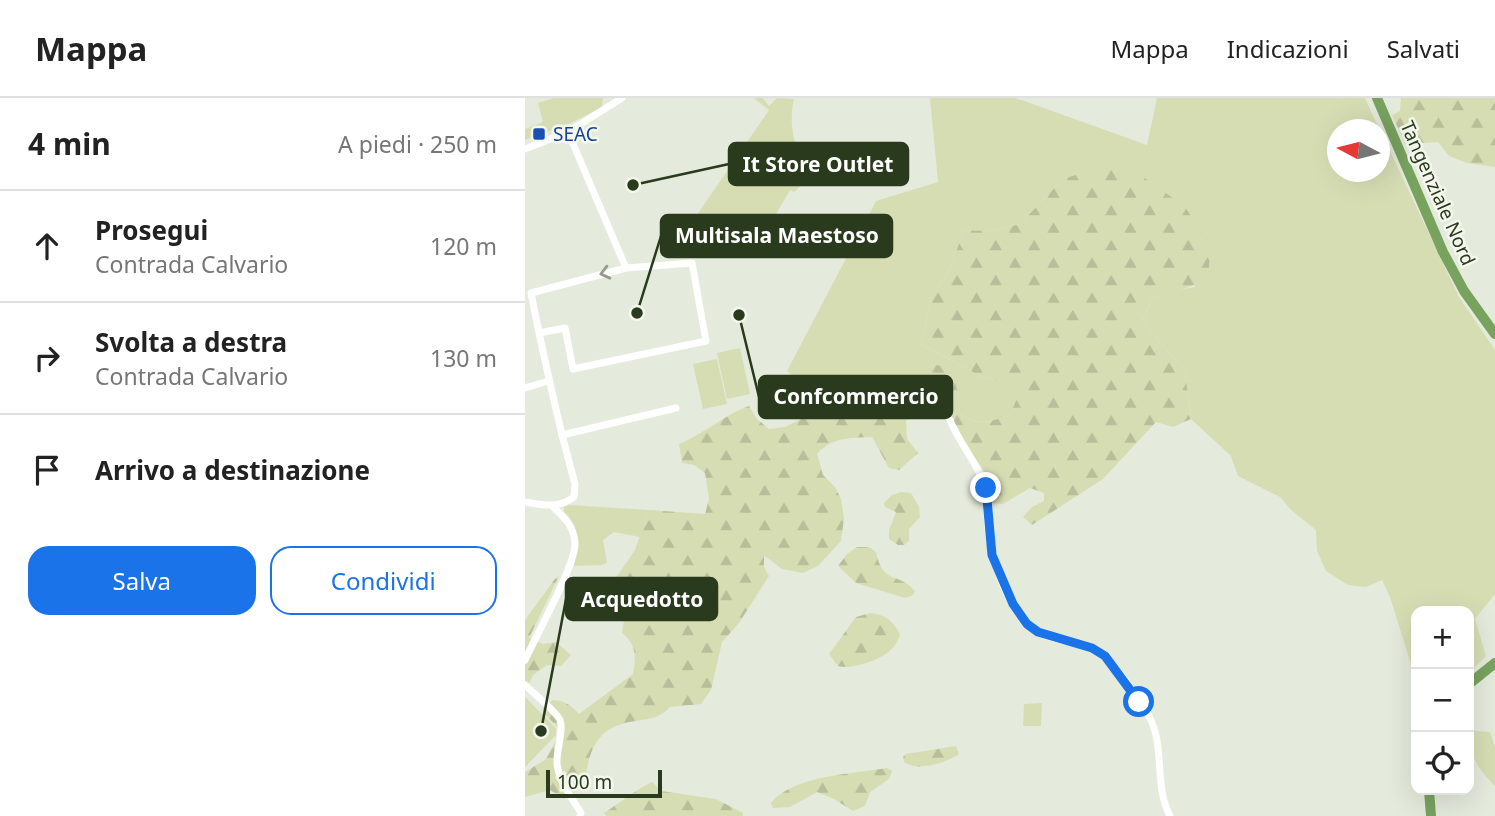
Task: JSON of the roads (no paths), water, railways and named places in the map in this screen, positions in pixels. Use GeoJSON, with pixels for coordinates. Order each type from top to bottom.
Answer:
{"type":"FeatureCollection","features":[{"type":"Feature","properties":{"kind":"main road","name":"Tangenziale Nord"},"geometry":{"type":"LineString","coordinates":[[1377,98],[1443,252],[1464,291],[1495,334]]}},
{"type":"Feature","properties":{"kind":"main road"},"geometry":{"type":"LineString","coordinates":[[1474,680],[1494,664]]}},
{"type":"Feature","properties":{"kind":"main road"},"geometry":{"type":"LineString","coordinates":[[1429,795],[1431,816]]}},
{"type":"Feature","properties":{"kind":"street"},"geometry":{"type":"LineString","coordinates":[[525,149],[568,132],[622,98]]}},
{"type":"Feature","properties":{"kind":"street"},"geometry":{"type":"LineString","coordinates":[[568,132],[626,268]]}},
{"type":"Feature","properties":{"kind":"street"},"geometry":{"type":"LineString","coordinates":[[525,502],[552,506],[575,497],[575,484],[549,381],[539,333],[531,293],[626,268],[692,263],[706,341],[573,369],[565,328],[539,333]]}},
{"type":"Feature","properties":{"kind":"street"},"geometry":{"type":"LineString","coordinates":[[525,388],[549,381]]}},
{"type":"Feature","properties":{"kind":"street"},"geometry":{"type":"LineString","coordinates":[[562,435],[675,408]]}},
{"type":"Feature","properties":{"kind":"street"},"geometry":{"type":"LineString","coordinates":[[950,420],[956,436],[980,473],[986,488],[992,555],[1013,604],[1027,624],[1038,632],[1092,648],[1114,666],[1150,718],[1157,739],[1164,804],[1170,816]]}},
{"type":"Feature","properties":{"kind":"street"},"geometry":{"type":"LineString","coordinates":[[525,660],[571,564],[576,544],[572,528],[552,506]]}},
{"type":"Feature","properties":{"kind":"street"},"geometry":{"type":"LineString","coordinates":[[525,685],[559,718],[562,730],[557,743],[559,774],[581,813],[580,816]]}},
{"type":"Feature","properties":{"kind":"place","name":"SEAC"},"geometry":{"type":"Point","coordinates":[539,134]}},
{"type":"Feature","properties":{"kind":"place","name":"It Store Outlet"},"geometry":{"type":"Point","coordinates":[633,185]}},
{"type":"Feature","properties":{"kind":"place","name":"Multisala Maestoso"},"geometry":{"type":"Point","coordinates":[637,313]}},
{"type":"Feature","properties":{"kind":"place","name":"Confcommercio"},"geometry":{"type":"Point","coordinates":[739,315]}},
{"type":"Feature","properties":{"kind":"place","name":"Acquedotto"},"geometry":{"type":"Point","coordinates":[541,731]}}]}
